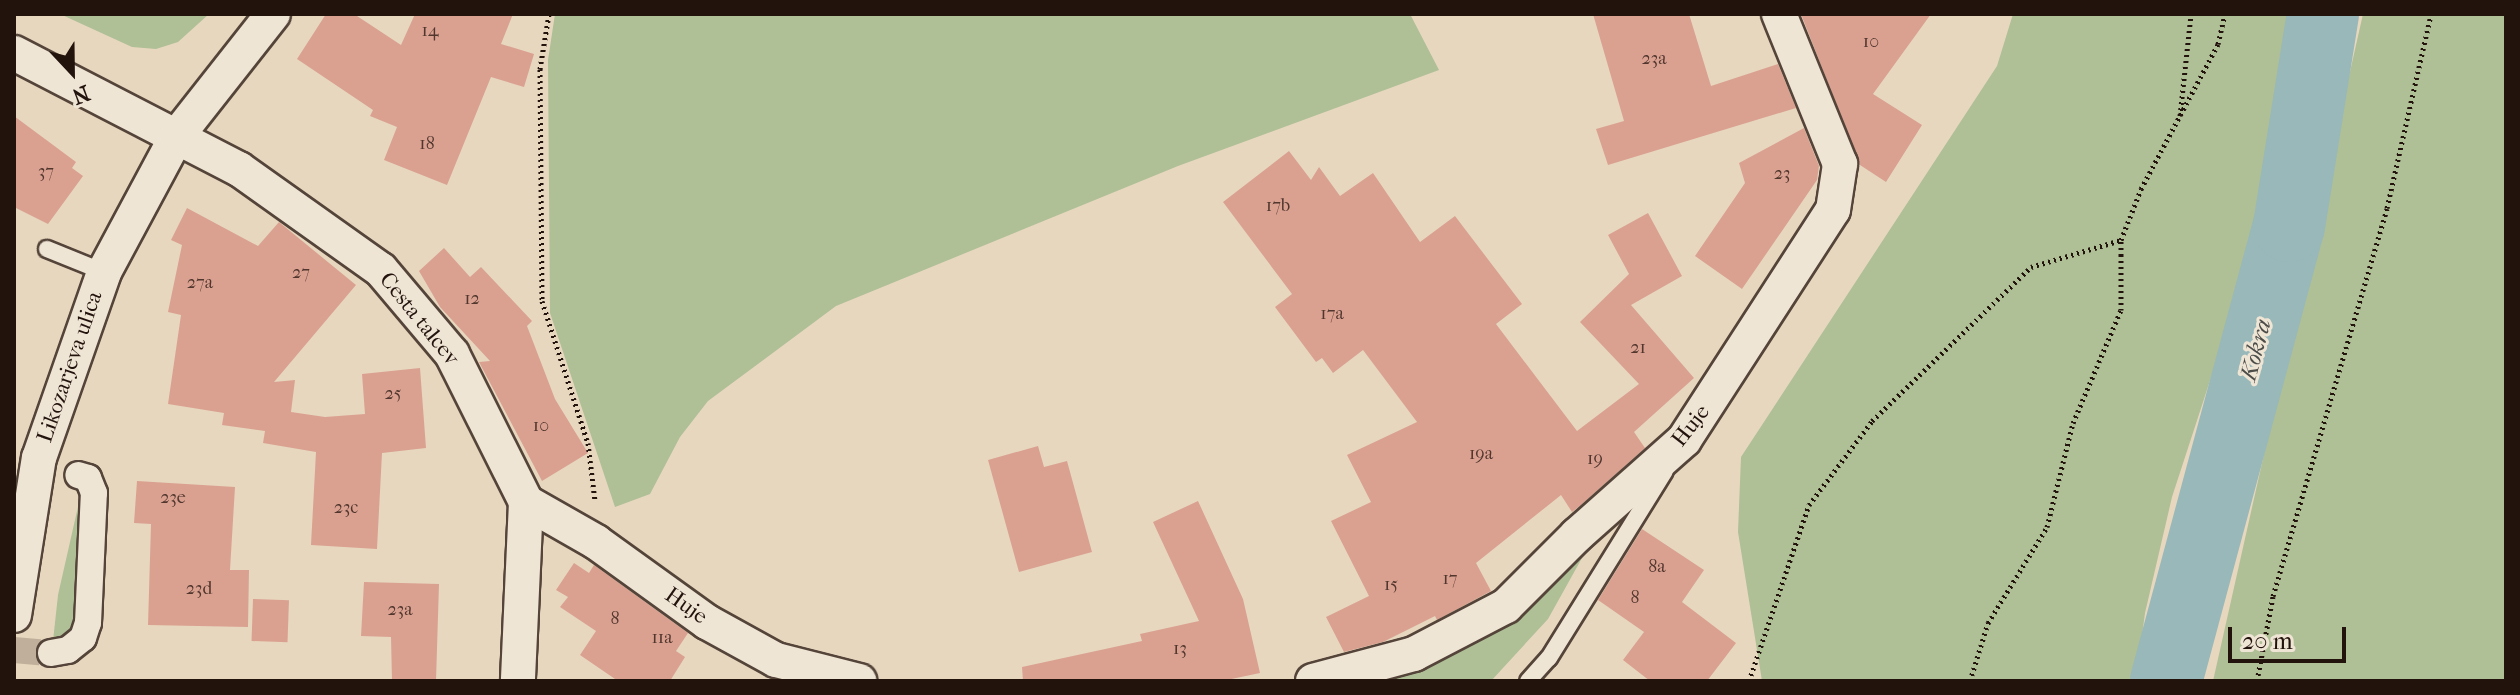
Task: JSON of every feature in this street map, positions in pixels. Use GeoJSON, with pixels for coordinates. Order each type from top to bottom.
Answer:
{"type":"FeatureCollection","features":[{"type":"Feature","properties":{"kind":"street","name":"Likozarjeva ulica"},"geometry":{"type":"LineString","coordinates":[[14,615],[39,458],[104,272],[177,136],[273,14]]}},
{"type":"Feature","properties":{"kind":"street","name":"Huje"},"geometry":{"type":"LineString","coordinates":[[1313,681],[1414,654],[1506,606],[1577,535],[1684,440],[1833,210],[1840,164],[1779,14]]}},
{"type":"Feature","properties":{"kind":"street","name":"Cesta talcev"},"geometry":{"type":"LineString","coordinates":[[14,53],[239,169],[381,270],[452,354],[526,502],[518,681]]}},
{"type":"Feature","properties":{"kind":"street"},"geometry":{"type":"LineString","coordinates":[[51,653],[68,650],[83,638],[88,623],[94,493],[88,478],[78,475]]}},
{"type":"Feature","properties":{"kind":"street","name":"Huje"},"geometry":{"type":"LineString","coordinates":[[526,502],[596,542],[707,622],[776,660],[859,681]]}},
{"type":"Feature","properties":{"kind":"lane"},"geometry":{"type":"LineString","coordinates":[[47,249],[104,272]]}},
{"type":"Feature","properties":{"kind":"lane"},"geometry":{"type":"LineString","coordinates":[[1528,681],[1549,658],[1684,440]]}},
{"type":"Feature","properties":{"kind":"path"},"geometry":{"type":"LineString","coordinates":[[549,14],[540,69],[542,301],[588,443],[595,478],[596,542]]}},
{"type":"Feature","properties":{"kind":"path"},"geometry":{"type":"LineString","coordinates":[[2180,120],[2191,14]]}},
{"type":"Feature","properties":{"kind":"path"},"geometry":{"type":"LineString","coordinates":[[1970,681],[1988,623],[2047,527],[2073,423],[2121,310],[2121,240],[2141,189],[2218,44],[2225,14]]}},
{"type":"Feature","properties":{"kind":"path"},"geometry":{"type":"LineString","coordinates":[[2257,681],[2273,596],[2387,208],[2431,14]]}},
{"type":"Feature","properties":{"kind":"path"},"geometry":{"type":"LineString","coordinates":[[1749,681],[1809,505],[1872,421],[2031,267],[2121,240]]}},
{"type":"Feature","properties":{"kind":"green space"},"geometry":{"type":"Polygon","coordinates":[[[60,14],[209,14],[178,42],[156,49],[132,47],[60,14]]]}},
{"type":"Feature","properties":{"kind":"green space"},"geometry":{"type":"Polygon","coordinates":[[[555,14],[1410,14],[1439,70],[1178,166],[836,306],[708,401],[680,437],[650,494],[615,507],[550,313],[548,60],[555,14]]]}},
{"type":"Feature","properties":{"kind":"green space"},"geometry":{"type":"Polygon","coordinates":[[[2013,14],[2301,14],[2270,197],[2172,497],[2145,613],[2136,681],[1762,681],[1738,532],[1741,457],[1997,66],[2013,14]]]}},
{"type":"Feature","properties":{"kind":"green space"},"geometry":{"type":"Polygon","coordinates":[[[2363,14],[2506,14],[2506,681],[2213,681],[2363,14]]]}},
{"type":"Feature","properties":{"kind":"green space"},"geometry":{"type":"Polygon","coordinates":[[[1637,488],[1582,558],[1548,619],[1491,681],[1363,681],[1419,663],[1637,488]]]}},
{"type":"Feature","properties":{"kind":"green space"},"geometry":{"type":"Polygon","coordinates":[[[82,489],[74,628],[53,641],[58,595],[82,489]]]}},
{"type":"Feature","properties":{"kind":"building"},"geometry":{"type":"Polygon","coordinates":[[[326,14],[354,14],[401,45],[415,14],[513,14],[501,44],[534,54],[524,87],[491,77],[447,185],[384,160],[397,127],[370,116],[373,110],[297,59],[326,14]]]}},
{"type":"Feature","properties":{"kind":"building"},"geometry":{"type":"Polygon","coordinates":[[[1593,14],[1689,14],[1711,86],[1778,64],[1796,108],[1608,165],[1596,129],[1624,121],[1593,14]]]}},
{"type":"Feature","properties":{"kind":"building"},"geometry":{"type":"Polygon","coordinates":[[[1801,14],[1931,14],[1873,94],[1922,125],[1886,182],[1860,165],[1801,14]]]}},
{"type":"Feature","properties":{"kind":"building"},"geometry":{"type":"Polygon","coordinates":[[[14,116],[76,162],[72,168],[83,176],[48,224],[14,207],[14,116]]]}},
{"type":"Feature","properties":{"kind":"building"},"geometry":{"type":"Polygon","coordinates":[[[1804,128],[1819,166],[1817,180],[1742,289],[1695,256],[1745,183],[1739,163],[1804,128]]]}},
{"type":"Feature","properties":{"kind":"building"},"geometry":{"type":"Polygon","coordinates":[[[1289,151],[1311,180],[1319,167],[1340,196],[1373,173],[1420,242],[1455,216],[1522,304],[1496,324],[1577,431],[1639,384],[1580,322],[1629,274],[1608,235],[1648,213],[1682,276],[1631,305],[1694,378],[1634,432],[1645,448],[1582,504],[1572,512],[1561,495],[1476,563],[1491,591],[1437,620],[1435,616],[1383,642],[1344,652],[1326,617],[1369,596],[1331,521],[1371,502],[1347,455],[1417,422],[1363,350],[1333,373],[1322,358],[1316,362],[1275,307],[1292,294],[1223,202],[1289,151]]]}},
{"type":"Feature","properties":{"kind":"building"},"geometry":{"type":"Polygon","coordinates":[[[187,208],[258,246],[279,222],[356,285],[274,382],[295,380],[291,412],[325,417],[365,414],[362,374],[420,368],[426,448],[382,453],[377,549],[311,545],[316,452],[263,443],[265,431],[222,425],[224,413],[168,404],[181,315],[168,312],[182,245],[171,240],[187,208]]]}},
{"type":"Feature","properties":{"kind":"building"},"geometry":{"type":"Polygon","coordinates":[[[444,248],[470,277],[481,267],[532,321],[527,326],[555,399],[588,453],[542,481],[479,362],[490,361],[440,307],[419,271],[444,248]]]}},
{"type":"Feature","properties":{"kind":"building"},"geometry":{"type":"Polygon","coordinates":[[[1038,446],[1044,467],[1067,461],[1092,552],[1019,572],[988,460],[1038,446]]]}},
{"type":"Feature","properties":{"kind":"building"},"geometry":{"type":"Polygon","coordinates":[[[137,481],[235,487],[230,570],[249,570],[248,627],[148,625],[151,524],[134,523],[137,481]]]}},
{"type":"Feature","properties":{"kind":"building"},"geometry":{"type":"Polygon","coordinates":[[[1198,501],[1243,599],[1260,673],[1222,681],[1023,681],[1022,667],[1142,641],[1140,634],[1199,621],[1153,522],[1198,501]]]}},
{"type":"Feature","properties":{"kind":"building"},"geometry":{"type":"Polygon","coordinates":[[[1642,529],[1704,570],[1682,602],[1736,643],[1707,681],[1650,681],[1623,660],[1644,632],[1598,600],[1642,529]]]}},
{"type":"Feature","properties":{"kind":"building"},"geometry":{"type":"Polygon","coordinates":[[[574,563],[589,573],[594,565],[688,633],[676,651],[685,657],[670,681],[618,681],[580,655],[596,631],[560,607],[568,597],[556,590],[574,563]]]}},
{"type":"Feature","properties":{"kind":"building"},"geometry":{"type":"Polygon","coordinates":[[[364,582],[439,584],[436,681],[392,681],[391,637],[361,636],[364,582]]]}},
{"type":"Feature","properties":{"kind":"building"},"geometry":{"type":"Polygon","coordinates":[[[253,599],[289,600],[288,642],[252,641],[253,599]]]}},
{"type":"Feature","properties":{"kind":"waterway","name":"Kokra"},"geometry":{"type":"LineString","coordinates":[[2166,681],[2289,226],[2323,14]]}},
{"type":"Feature","properties":{"kind":"tunnel"},"geometry":{"type":"LineString","coordinates":[[14,650],[51,653]]}}]}
